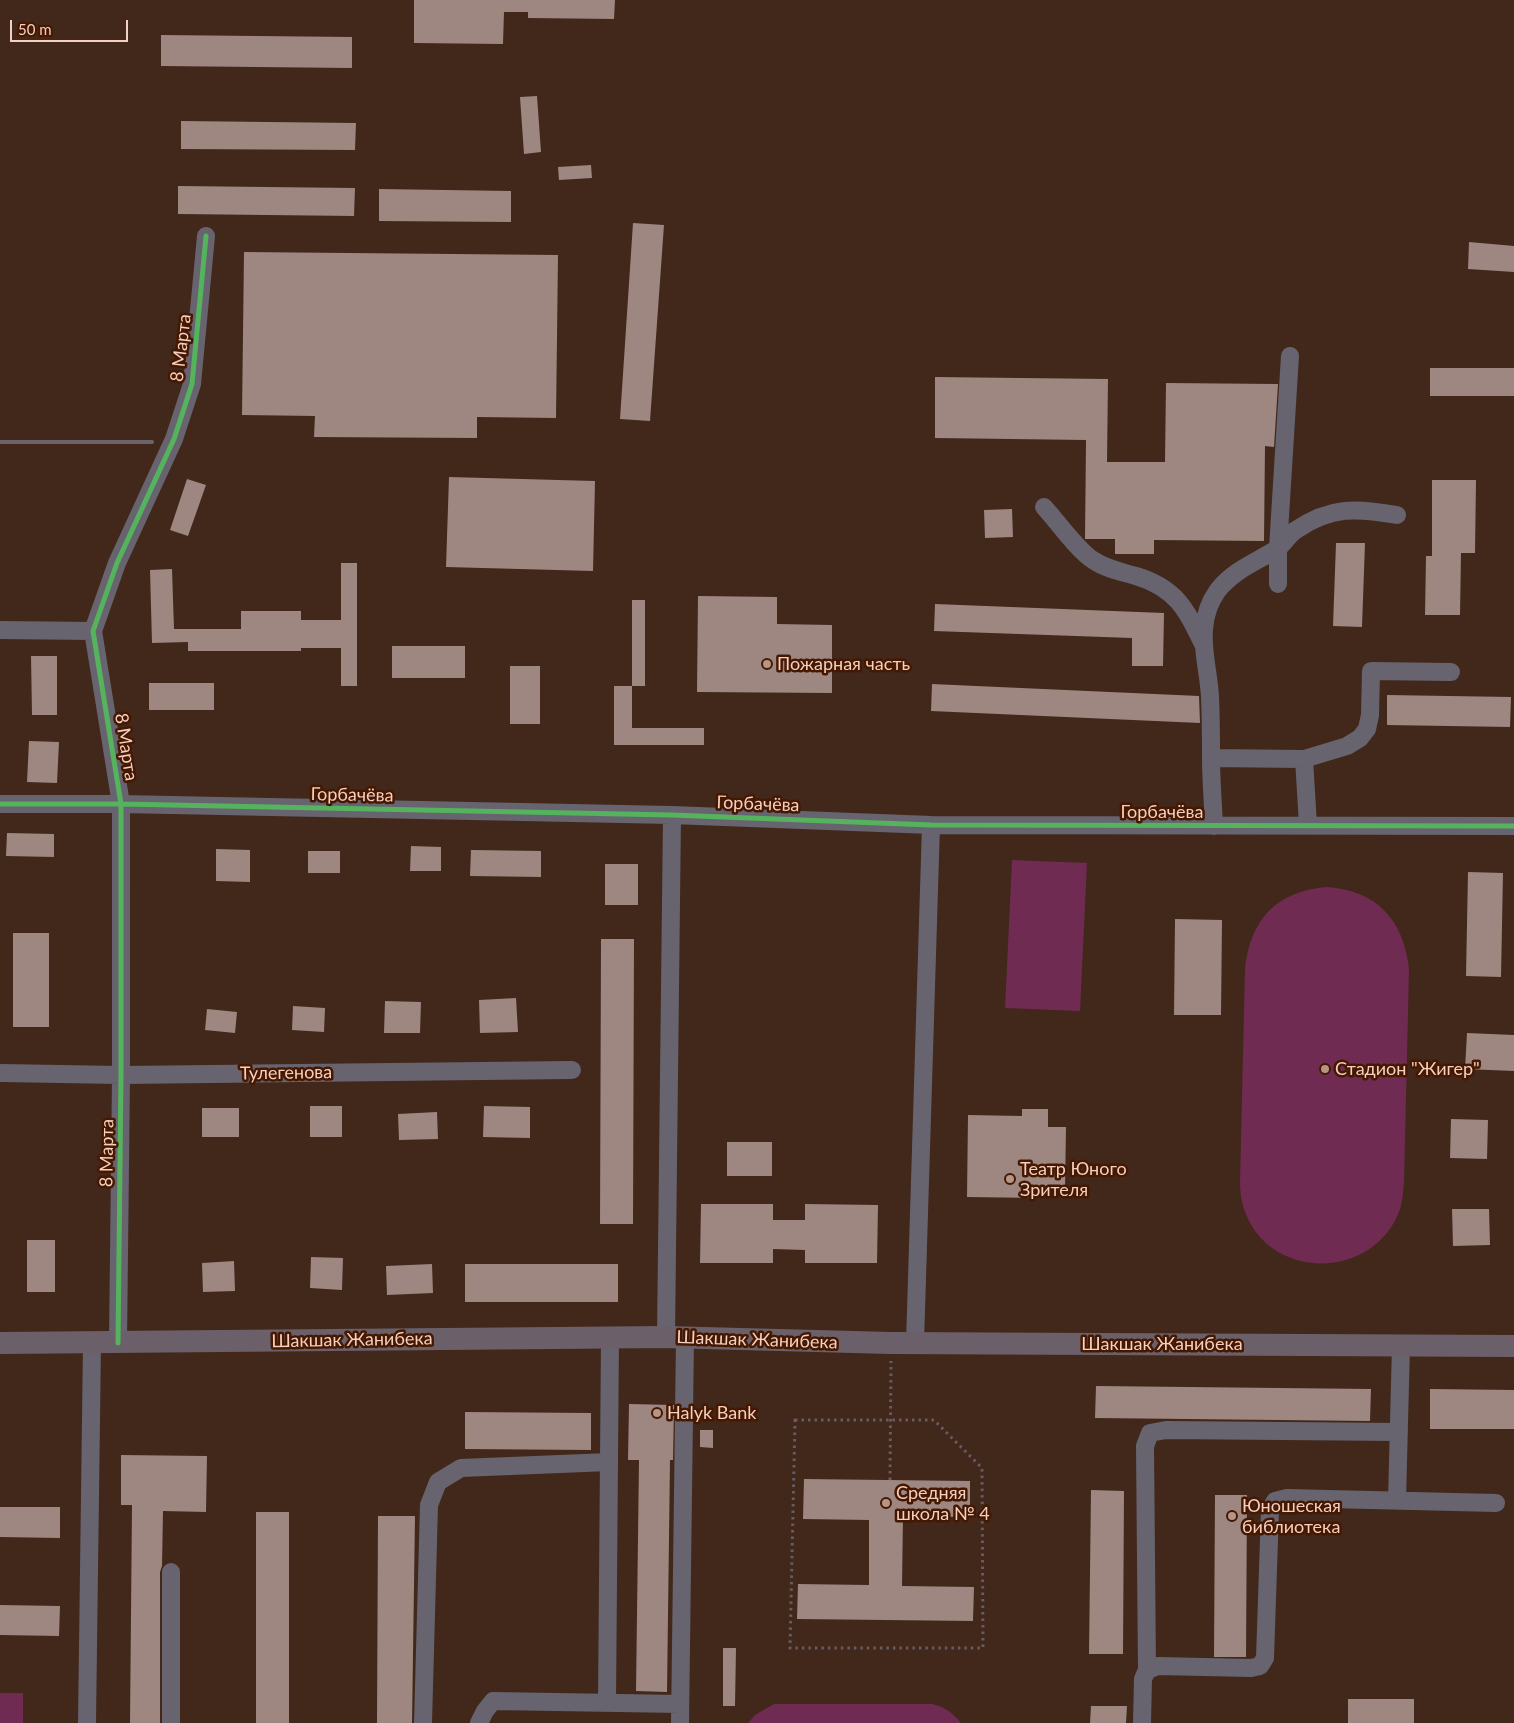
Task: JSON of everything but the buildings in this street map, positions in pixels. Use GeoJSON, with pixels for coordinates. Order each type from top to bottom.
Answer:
{"type":"FeatureCollection","features":[{"type":"Feature","properties":{"kind":"main road","name":"Шакшак Жанибека"},"geometry":{"type":"LineString","coordinates":[[0,1343],[610,1337],[891,1343],[1514,1346]]}},
{"type":"Feature","properties":{"kind":"street","name":"8 Марта"},"geometry":{"type":"LineString","coordinates":[[118,1343],[121,1075],[121,804],[93,631],[117,563],[178,430],[192,384],[206,236]]}},
{"type":"Feature","properties":{"kind":"street"},"geometry":{"type":"LineString","coordinates":[[1278,584],[1278,548],[1290,356]]}},
{"type":"Feature","properties":{"kind":"street"},"geometry":{"type":"LineString","coordinates":[[1044,507],[1092,560],[1110,568],[1140,577],[1162,587],[1178,599],[1189,615],[1204,646]]}},
{"type":"Feature","properties":{"kind":"street"},"geometry":{"type":"LineString","coordinates":[[1214,826],[1210,688],[1204,646],[1204,627],[1209,605],[1218,590],[1232,575],[1278,548],[1293,532],[1305,524],[1329,514],[1353,509],[1397,515]]}},
{"type":"Feature","properties":{"kind":"street"},"geometry":{"type":"LineString","coordinates":[[0,630],[93,631]]}},
{"type":"Feature","properties":{"kind":"street"},"geometry":{"type":"LineString","coordinates":[[1211,758],[1304,759],[1347,746],[1360,738],[1367,729],[1370,715],[1371,671],[1451,672]]}},
{"type":"Feature","properties":{"kind":"street"},"geometry":{"type":"LineString","coordinates":[[1304,759],[1308,825]]}},
{"type":"Feature","properties":{"kind":"street","name":"Горбачёва"},"geometry":{"type":"LineString","coordinates":[[0,804],[121,804],[672,815],[931,825],[1514,826]]}},
{"type":"Feature","properties":{"kind":"street"},"geometry":{"type":"LineString","coordinates":[[672,815],[675,1338],[680,1723]]}},
{"type":"Feature","properties":{"kind":"street"},"geometry":{"type":"LineString","coordinates":[[915,1343],[931,825]]}},
{"type":"Feature","properties":{"kind":"street","name":"Тулегенова"},"geometry":{"type":"LineString","coordinates":[[0,1073],[121,1075],[572,1070]]}},
{"type":"Feature","properties":{"kind":"street"},"geometry":{"type":"LineString","coordinates":[[606,1703],[610,1337]]}},
{"type":"Feature","properties":{"kind":"street"},"geometry":{"type":"LineString","coordinates":[[87,1723],[92,1343]]}},
{"type":"Feature","properties":{"kind":"street"},"geometry":{"type":"LineString","coordinates":[[1397,1501],[1401,1346]]}},
{"type":"Feature","properties":{"kind":"street"},"geometry":{"type":"LineString","coordinates":[[1142,1723],[1142,1679],[1147,1670],[1145,1446],[1150,1433],[1166,1430],[1399,1432]]}},
{"type":"Feature","properties":{"kind":"street"},"geometry":{"type":"LineString","coordinates":[[423,1723],[429,1505],[438,1482],[461,1468],[609,1462]]}},
{"type":"Feature","properties":{"kind":"street"},"geometry":{"type":"LineString","coordinates":[[1147,1670],[1158,1666],[1251,1668],[1260,1666],[1265,1658],[1270,1510],[1275,1501],[1288,1498],[1496,1503]]}},
{"type":"Feature","properties":{"kind":"street"},"geometry":{"type":"LineString","coordinates":[[171,1572],[171,1723]]}},
{"type":"Feature","properties":{"kind":"street"},"geometry":{"type":"LineString","coordinates":[[480,1723],[485,1711],[493,1701],[680,1704]]}},
{"type":"Feature","properties":{"kind":"path"},"geometry":{"type":"LineString","coordinates":[[890,1480],[891,1343]]}},
{"type":"Feature","properties":{"kind":"path"},"geometry":{"type":"LineString","coordinates":[[795,1420],[890,1420],[934,1420],[982,1468],[983,1648],[790,1648],[795,1420]]}},
{"type":"Feature","properties":{"kind":"shaded area"},"geometry":{"type":"Polygon","coordinates":[[[1012,860],[1087,863],[1080,1011],[1005,1008],[1012,860]]]}},
{"type":"Feature","properties":{"kind":"shaded area","name":"Стадион \"Жигер\""},"geometry":{"type":"Polygon","coordinates":[[[1327,887],[1344,889],[1360,894],[1373,901],[1385,911],[1394,922],[1401,936],[1409,969],[1404,1182],[1400,1209],[1387,1233],[1368,1250],[1346,1260],[1322,1263],[1297,1260],[1275,1250],[1257,1233],[1244,1209],[1240,1182],[1245,969],[1248,951],[1260,922],[1280,902],[1294,894],[1327,887]]]}},
{"type":"Feature","properties":{"kind":"shaded area"},"geometry":{"type":"Polygon","coordinates":[[[0,1693],[23,1693],[23,1723],[0,1723],[0,1693]]]}},
{"type":"Feature","properties":{"kind":"shaded area"},"geometry":{"type":"Polygon","coordinates":[[[774,1704],[932,1704],[948,1711],[961,1723],[748,1723],[755,1715],[774,1704]]]}},
{"type":"Feature","properties":{"kind":"railway"},"geometry":{"type":"LineString","coordinates":[[0,442],[152,442]]}},
{"type":"Feature","properties":{"kind":"cycle path"},"geometry":{"type":"LineString","coordinates":[[118,1343],[121,1075],[121,804],[93,631],[117,563],[174,439],[192,384],[206,236]]}},
{"type":"Feature","properties":{"kind":"cycle path"},"geometry":{"type":"LineString","coordinates":[[0,804],[121,804],[672,815],[931,825],[1514,826]]}},
{"type":"Feature","properties":{"kind":"place","name":"Пожарная часть"},"geometry":{"type":"Point","coordinates":[767,664]}},
{"type":"Feature","properties":{"kind":"place","name":"Стадион \"Жигер\""},"geometry":{"type":"Point","coordinates":[1325,1069]}},
{"type":"Feature","properties":{"kind":"place","name":"Театр Юного Зрителя"},"geometry":{"type":"Point","coordinates":[1010,1179]}},
{"type":"Feature","properties":{"kind":"place","name":"Halyk Bank"},"geometry":{"type":"Point","coordinates":[657,1413]}},
{"type":"Feature","properties":{"kind":"place","name":"Средняя школа № 4"},"geometry":{"type":"Point","coordinates":[886,1503]}},
{"type":"Feature","properties":{"kind":"place","name":"Юношеская библиотека"},"geometry":{"type":"Point","coordinates":[1232,1516]}}]}
